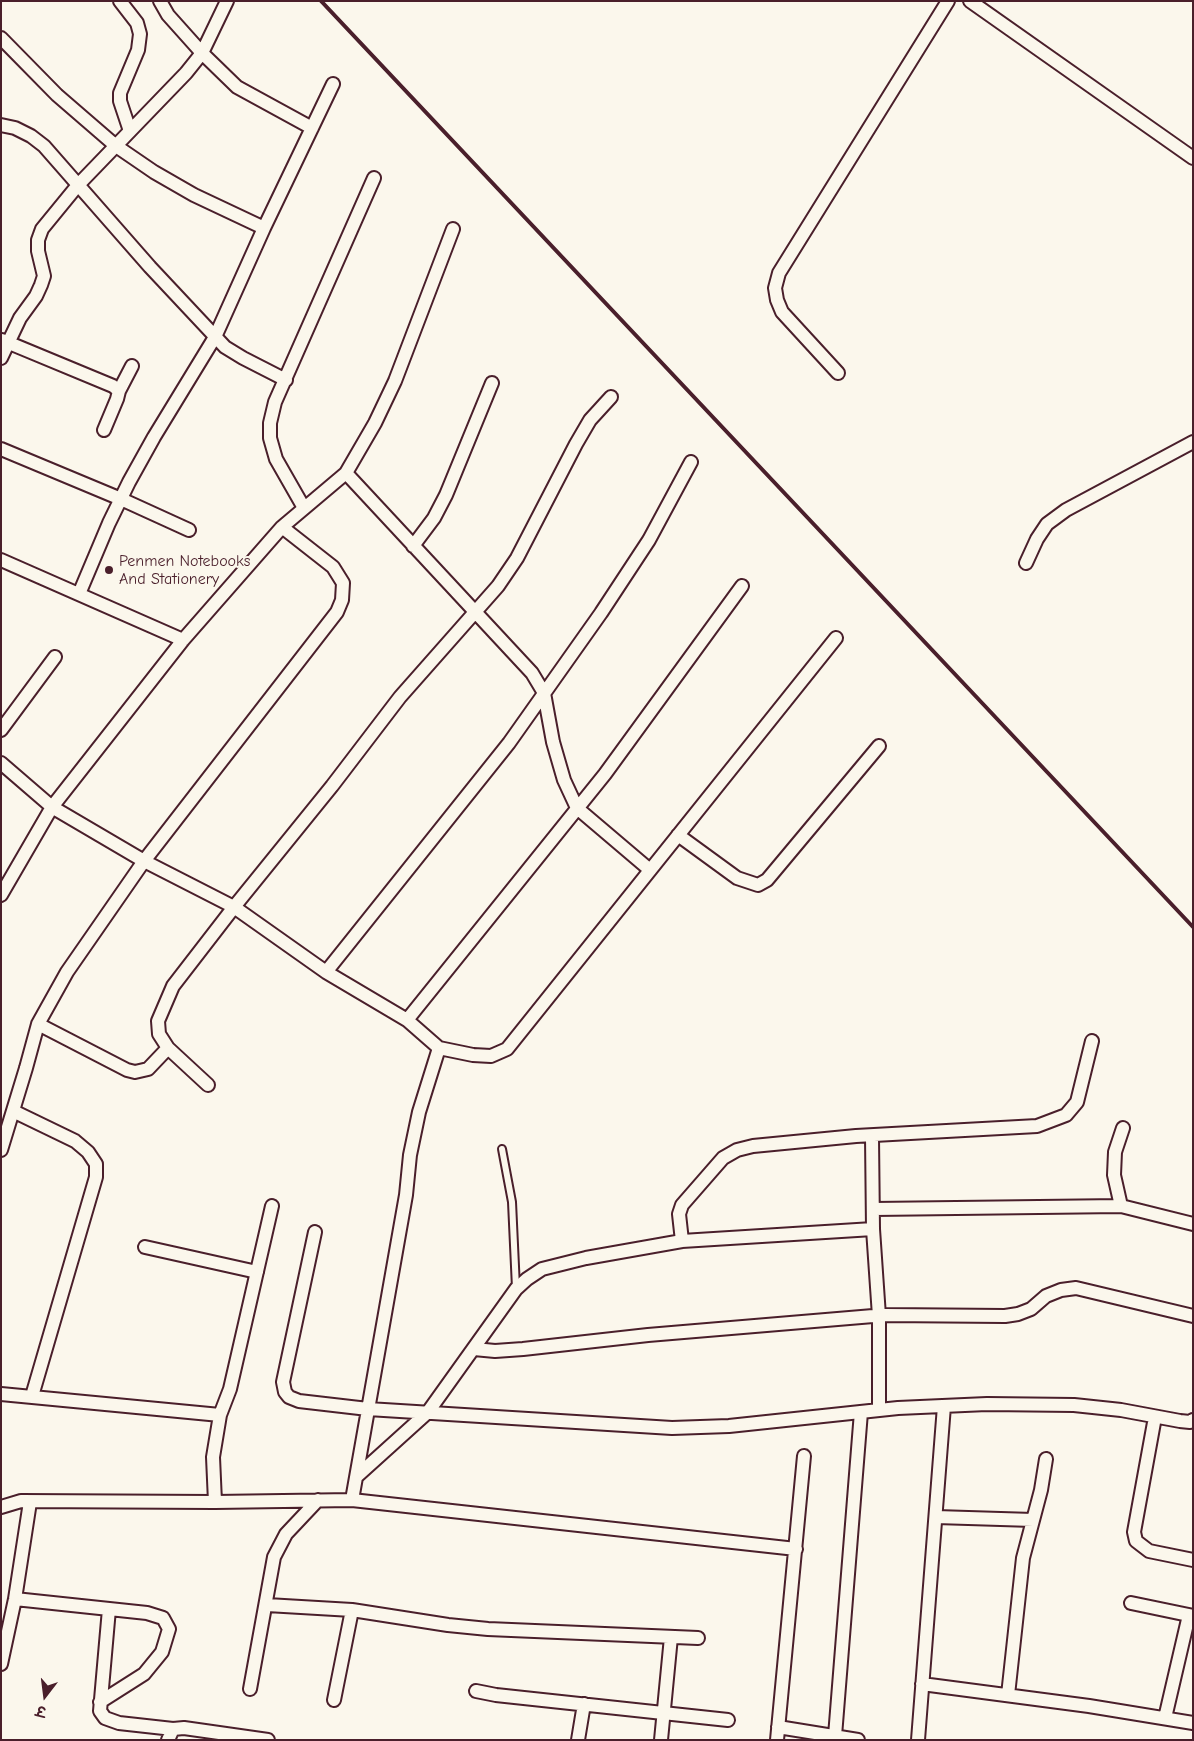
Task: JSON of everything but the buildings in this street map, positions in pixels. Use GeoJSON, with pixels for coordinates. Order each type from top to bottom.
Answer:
{"type":"FeatureCollection","features":[{"type":"Feature","properties":{"kind":"street"},"geometry":{"type":"LineString","coordinates":[[120,1],[137,23],[140,34],[138,50],[120,93],[120,102],[130,131]]}},
{"type":"Feature","properties":{"kind":"street"},"geometry":{"type":"LineString","coordinates":[[160,1],[168,15],[236,87],[312,128]]}},
{"type":"Feature","properties":{"kind":"street"},"geometry":{"type":"LineString","coordinates":[[838,373],[782,312],[775,288],[779,274],[948,1]]}},
{"type":"Feature","properties":{"kind":"street"},"geometry":{"type":"LineString","coordinates":[[970,1],[1193,158]]}},
{"type":"Feature","properties":{"kind":"street"},"geometry":{"type":"LineString","coordinates":[[1,358],[5,341],[41,286],[44,276],[38,250],[38,240],[42,229],[78,185],[186,73],[202,53],[223,2]]}},
{"type":"Feature","properties":{"kind":"street"},"geometry":{"type":"LineString","coordinates":[[1,38],[57,95],[116,146],[154,172],[186,190],[264,228]]}},
{"type":"Feature","properties":{"kind":"street"},"geometry":{"type":"LineString","coordinates":[[79,594],[121,499],[154,437],[215,337],[264,228],[334,84]]}},
{"type":"Feature","properties":{"kind":"street"},"geometry":{"type":"LineString","coordinates":[[1,125],[15,128],[31,136],[44,146],[150,267],[226,347],[286,380]]}},
{"type":"Feature","properties":{"kind":"street"},"geometry":{"type":"LineString","coordinates":[[304,508],[276,459],[270,438],[270,423],[275,402],[374,178]]}},
{"type":"Feature","properties":{"kind":"street"},"geometry":{"type":"LineString","coordinates":[[1,895],[52,808],[183,640],[282,527],[346,474],[375,423],[395,381],[453,229]]}},
{"type":"Feature","properties":{"kind":"street"},"geometry":{"type":"LineString","coordinates":[[5,341],[113,386],[119,391]]}},
{"type":"Feature","properties":{"kind":"street"},"geometry":{"type":"LineString","coordinates":[[104,430],[119,391],[132,366]]}},
{"type":"Feature","properties":{"kind":"street"},"geometry":{"type":"LineString","coordinates":[[413,546],[434,518],[446,495],[492,384]]}},
{"type":"Feature","properties":{"kind":"street"},"geometry":{"type":"LineString","coordinates":[[208,1086],[168,1048],[159,1034],[158,1021],[173,986],[400,697],[498,586],[517,558],[580,436],[590,420],[611,397]]}},
{"type":"Feature","properties":{"kind":"street"},"geometry":{"type":"LineString","coordinates":[[1026,562],[1047,524],[1066,510],[1193,442]]}},
{"type":"Feature","properties":{"kind":"street"},"geometry":{"type":"LineString","coordinates":[[1,449],[121,499],[189,530]]}},
{"type":"Feature","properties":{"kind":"street"},"geometry":{"type":"LineString","coordinates":[[326,972],[509,743],[601,614],[649,540],[691,462]]}},
{"type":"Feature","properties":{"kind":"street"},"geometry":{"type":"LineString","coordinates":[[346,474],[532,672],[544,694],[553,742],[564,780],[577,808],[650,870]]}},
{"type":"Feature","properties":{"kind":"street"},"geometry":{"type":"LineString","coordinates":[[1,1150],[38,1024],[67,972],[144,861],[337,612],[342,600],[343,583],[333,567],[282,527]]}},
{"type":"Feature","properties":{"kind":"street"},"geometry":{"type":"LineString","coordinates":[[1,560],[183,640]]}},
{"type":"Feature","properties":{"kind":"street"},"geometry":{"type":"LineString","coordinates":[[406,1020],[605,774],[742,586]]}},
{"type":"Feature","properties":{"kind":"street"},"geometry":{"type":"LineString","coordinates":[[1,763],[52,808],[144,861],[234,907],[326,972],[406,1020],[439,1048],[473,1055],[491,1056],[507,1049],[836,638]]}},
{"type":"Feature","properties":{"kind":"street"},"geometry":{"type":"LineString","coordinates":[[1,730],[55,657]]}},
{"type":"Feature","properties":{"kind":"street"},"geometry":{"type":"LineString","coordinates":[[678,835],[737,878],[758,885],[766,880],[878,746]]}},
{"type":"Feature","properties":{"kind":"street"},"geometry":{"type":"LineString","coordinates":[[38,1024],[127,1070],[135,1072],[148,1069],[168,1048]]}},
{"type":"Feature","properties":{"kind":"street"},"geometry":{"type":"LineString","coordinates":[[682,1241],[679,1214],[682,1205],[723,1158],[737,1150],[753,1146],[872,1136],[1037,1126],[1066,1116],[1077,1102],[1092,1042]]}},
{"type":"Feature","properties":{"kind":"street"},"geometry":{"type":"LineString","coordinates":[[352,1500],[406,1195],[410,1155],[419,1112],[439,1048]]}},
{"type":"Feature","properties":{"kind":"street"},"geometry":{"type":"LineString","coordinates":[[13,1111],[76,1141],[88,1152],[96,1164],[96,1177],[32,1396]]}},
{"type":"Feature","properties":{"kind":"street"},"geometry":{"type":"LineString","coordinates":[[1121,1206],[1114,1175],[1115,1152],[1123,1128]]}},
{"type":"Feature","properties":{"kind":"street"},"geometry":{"type":"LineString","coordinates":[[872,1136],[879,1410]]}},
{"type":"Feature","properties":{"kind":"street"},"geometry":{"type":"LineString","coordinates":[[215,1502],[214,1457],[220,1415],[230,1389],[272,1206]]}},
{"type":"Feature","properties":{"kind":"street"},"geometry":{"type":"LineString","coordinates":[[874,1209],[1121,1206],[1193,1224]]}},
{"type":"Feature","properties":{"kind":"street"},"geometry":{"type":"LineString","coordinates":[[356,1477],[428,1412],[516,1289],[542,1269],[586,1258],[682,1241],[873,1229]]}},
{"type":"Feature","properties":{"kind":"street"},"geometry":{"type":"LineString","coordinates":[[315,1232],[283,1382],[285,1392],[289,1397],[299,1401],[368,1409],[672,1428],[729,1426],[879,1410],[987,1404],[1074,1405],[1121,1410],[1180,1421],[1190,1422],[1193,1420]]}},
{"type":"Feature","properties":{"kind":"street"},"geometry":{"type":"LineString","coordinates":[[145,1247],[257,1272]]}},
{"type":"Feature","properties":{"kind":"street"},"geometry":{"type":"LineString","coordinates":[[474,1349],[495,1351],[523,1349],[648,1335],[878,1316],[1005,1316],[1032,1309],[1046,1296],[1061,1290],[1076,1288],[1193,1316]]}},
{"type":"Feature","properties":{"kind":"street"},"geometry":{"type":"LineString","coordinates":[[1,1394],[220,1415]]}},
{"type":"Feature","properties":{"kind":"street"},"geometry":{"type":"LineString","coordinates":[[918,1740],[944,1406]]}},
{"type":"Feature","properties":{"kind":"street"},"geometry":{"type":"LineString","coordinates":[[834,1736],[848,1588],[861,1412]]}},
{"type":"Feature","properties":{"kind":"street"},"geometry":{"type":"LineString","coordinates":[[1156,1417],[1134,1532],[1136,1541],[1149,1551],[1193,1560]]}},
{"type":"Feature","properties":{"kind":"street"},"geometry":{"type":"LineString","coordinates":[[804,1456],[777,1733],[834,1736],[858,1740]]}},
{"type":"Feature","properties":{"kind":"street"},"geometry":{"type":"LineString","coordinates":[[1008,1695],[1024,1558],[1044,1476],[1046,1458]]}},
{"type":"Feature","properties":{"kind":"street"},"geometry":{"type":"LineString","coordinates":[[250,1689],[267,1605],[274,1557],[286,1534],[318,1500]]}},
{"type":"Feature","properties":{"kind":"street"},"geometry":{"type":"LineString","coordinates":[[1,1506],[26,1501],[215,1502],[352,1500],[796,1549]]}},
{"type":"Feature","properties":{"kind":"street"},"geometry":{"type":"LineString","coordinates":[[1,1664],[15,1599],[26,1501]]}},
{"type":"Feature","properties":{"kind":"street"},"geometry":{"type":"LineString","coordinates":[[936,1517],[1033,1520]]}},
{"type":"Feature","properties":{"kind":"street"},"geometry":{"type":"LineString","coordinates":[[15,1599],[147,1613],[163,1618],[169,1629],[162,1652],[144,1674],[100,1702]]}},
{"type":"Feature","properties":{"kind":"street"},"geometry":{"type":"LineString","coordinates":[[1131,1603],[1191,1615],[1165,1718]]}},
{"type":"Feature","properties":{"kind":"street"},"geometry":{"type":"LineString","coordinates":[[267,1605],[352,1610],[448,1625],[488,1629],[698,1638]]}},
{"type":"Feature","properties":{"kind":"street"},"geometry":{"type":"LineString","coordinates":[[109,1609],[100,1702],[100,1711],[105,1718],[118,1723],[170,1735],[184,1728],[268,1740]]}},
{"type":"Feature","properties":{"kind":"street"},"geometry":{"type":"LineString","coordinates":[[334,1700],[352,1610]]}},
{"type":"Feature","properties":{"kind":"street"},"geometry":{"type":"LineString","coordinates":[[661,1740],[671,1638]]}},
{"type":"Feature","properties":{"kind":"street"},"geometry":{"type":"LineString","coordinates":[[922,1684],[1193,1723]]}},
{"type":"Feature","properties":{"kind":"street"},"geometry":{"type":"LineString","coordinates":[[476,1691],[728,1720]]}},
{"type":"Feature","properties":{"kind":"street"},"geometry":{"type":"LineString","coordinates":[[578,1740],[584,1704]]}},
{"type":"Feature","properties":{"kind":"lane"},"geometry":{"type":"LineString","coordinates":[[502,1149],[512,1202],[516,1289]]}},
{"type":"Feature","properties":{"kind":"railway"},"geometry":{"type":"LineString","coordinates":[[321,1],[1193,927]]}},
{"type":"Feature","properties":{"kind":"place","name":"Penmen Notebooks And Stationery"},"geometry":{"type":"Point","coordinates":[109,570]}}]}
